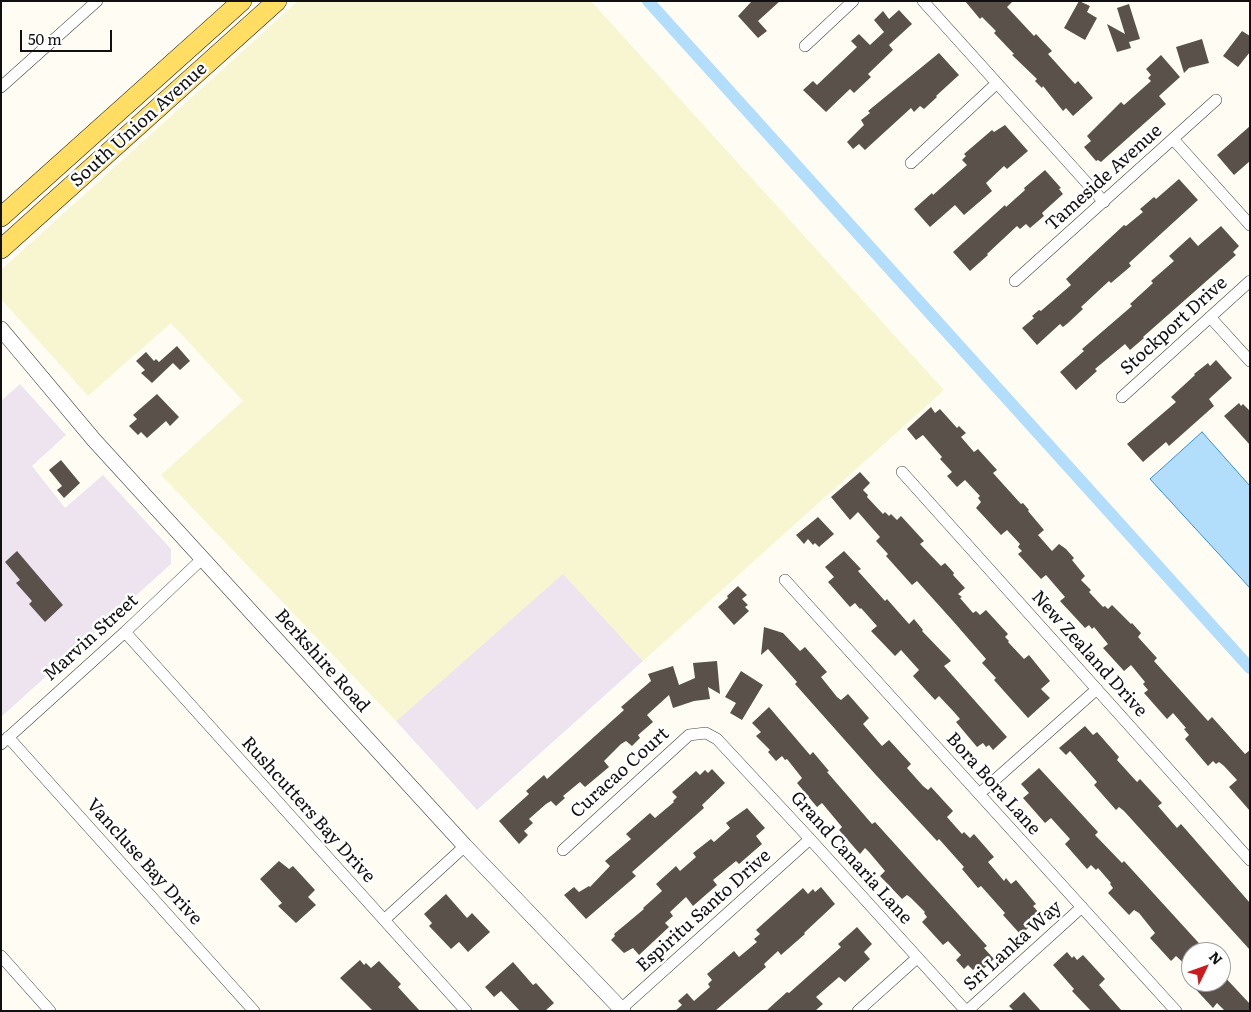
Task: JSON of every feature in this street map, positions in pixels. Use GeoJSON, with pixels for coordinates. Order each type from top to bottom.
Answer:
{"type":"FeatureCollection","features":[{"type":"Feature","properties":{"kind":"main road","name":"South Union Avenue"},"geometry":{"type":"LineString","coordinates":[[1,218],[242,1]]}},
{"type":"Feature","properties":{"kind":"main road","name":"South Union Avenue"},"geometry":{"type":"LineString","coordinates":[[1,249],[277,1]]}},
{"type":"Feature","properties":{"kind":"street"},"geometry":{"type":"LineString","coordinates":[[1,87],[97,1]]}},
{"type":"Feature","properties":{"kind":"street"},"geometry":{"type":"LineString","coordinates":[[805,46],[853,1]]}},
{"type":"Feature","properties":{"kind":"street"},"geometry":{"type":"LineString","coordinates":[[923,1],[1104,202]]}},
{"type":"Feature","properties":{"kind":"street"},"geometry":{"type":"LineString","coordinates":[[911,163],[997,83]]}},
{"type":"Feature","properties":{"kind":"street","name":"Tameside Avenue"},"geometry":{"type":"LineString","coordinates":[[1015,281],[1216,100]]}},
{"type":"Feature","properties":{"kind":"street"},"geometry":{"type":"LineString","coordinates":[[1173,139],[1250,225]]}},
{"type":"Feature","properties":{"kind":"street","name":"Stockport Drive"},"geometry":{"type":"LineString","coordinates":[[1122,397],[1250,281]]}},
{"type":"Feature","properties":{"kind":"street"},"geometry":{"type":"LineString","coordinates":[[1210,317],[1250,361]]}},
{"type":"Feature","properties":{"kind":"street","name":"Berkshire Road"},"geometry":{"type":"LineString","coordinates":[[1,329],[94,440],[465,846],[622,1010]]}},
{"type":"Feature","properties":{"kind":"street","name":"New Zealand Drive"},"geometry":{"type":"LineString","coordinates":[[902,472],[1250,860]]}},
{"type":"Feature","properties":{"kind":"street","name":"Marvin Street"},"geometry":{"type":"LineString","coordinates":[[5,740],[125,632],[203,558]]}},
{"type":"Feature","properties":{"kind":"street","name":"Bora Bora Lane"},"geometry":{"type":"LineString","coordinates":[[785,580],[1176,1011]]}},
{"type":"Feature","properties":{"kind":"street","name":"Rushcutters Bay Drive"},"geometry":{"type":"LineString","coordinates":[[125,632],[466,1011]]}},
{"type":"Feature","properties":{"kind":"street"},"geometry":{"type":"LineString","coordinates":[[979,794],[1097,690]]}},
{"type":"Feature","properties":{"kind":"street","name":"Grand Canaria Lane"},"geometry":{"type":"LineString","coordinates":[[706,733],[717,739],[810,838],[966,1011]]}},
{"type":"Feature","properties":{"kind":"street","name":"Curacao Court"},"geometry":{"type":"LineString","coordinates":[[563,850],[688,735],[706,733]]}},
{"type":"Feature","properties":{"kind":"street","name":"Vancluse Bay Drive"},"geometry":{"type":"LineString","coordinates":[[5,740],[254,1011]]}},
{"type":"Feature","properties":{"kind":"street","name":"Espiritu Santo Drive"},"geometry":{"type":"LineString","coordinates":[[622,1010],[810,838]]}},
{"type":"Feature","properties":{"kind":"street"},"geometry":{"type":"LineString","coordinates":[[384,920],[465,846]]}},
{"type":"Feature","properties":{"kind":"street","name":"Sri Lanka Way"},"geometry":{"type":"LineString","coordinates":[[966,1011],[1082,907]]}},
{"type":"Feature","properties":{"kind":"street"},"geometry":{"type":"LineString","coordinates":[[1,956],[50,1011]]}},
{"type":"Feature","properties":{"kind":"street"},"geometry":{"type":"LineString","coordinates":[[858,1011],[918,958]]}},
{"type":"Feature","properties":{"kind":"shaded area"},"geometry":{"type":"Polygon","coordinates":[[[298,1],[591,1],[944,390],[643,661],[563,574],[396,721],[161,475],[243,401],[171,323],[88,396],[1,299],[1,270],[298,1]]]}},
{"type":"Feature","properties":{"kind":"shaded area"},"geometry":{"type":"Polygon","coordinates":[[[20,384],[66,435],[32,466],[65,508],[103,475],[171,549],[171,564],[1,717],[1,401],[20,384]]]}},
{"type":"Feature","properties":{"kind":"shaded area"},"geometry":{"type":"Polygon","coordinates":[[[563,573],[643,661],[477,810],[396,721],[563,573]]]}},
{"type":"Feature","properties":{"kind":"water"},"geometry":{"type":"Polygon","coordinates":[[[1202,432],[1250,486],[1250,588],[1150,479],[1202,432]]]}},
{"type":"Feature","properties":{"kind":"building"},"geometry":{"type":"Polygon","coordinates":[[[752,1],[780,1],[758,21],[767,31],[758,38],[738,16],[752,1]]]}},
{"type":"Feature","properties":{"kind":"building"},"geometry":{"type":"Polygon","coordinates":[[[965,1],[1013,1],[1007,7],[1034,36],[1036,34],[1052,51],[1048,54],[1075,84],[1078,81],[1093,98],[1073,116],[1066,108],[1063,111],[1043,86],[1042,88],[1035,81],[1037,79],[1012,55],[1014,54],[994,33],[996,31],[982,17],[980,19],[965,1]]]}},
{"type":"Feature","properties":{"kind":"building"},"geometry":{"type":"Polygon","coordinates":[[[1079,1],[1090,6],[1087,12],[1097,18],[1085,40],[1064,28],[1079,1]]]}},
{"type":"Feature","properties":{"kind":"building"},"geometry":{"type":"Polygon","coordinates":[[[1129,4],[1140,39],[1129,42],[1131,48],[1117,52],[1107,24],[1125,34],[1117,8],[1129,4]]]}},
{"type":"Feature","properties":{"kind":"building"},"geometry":{"type":"Polygon","coordinates":[[[899,10],[912,24],[889,45],[893,50],[868,74],[871,77],[854,93],[850,89],[826,112],[803,90],[813,81],[817,85],[857,47],[851,41],[859,34],[870,45],[884,32],[874,20],[883,11],[889,19],[899,10]]]}},
{"type":"Feature","properties":{"kind":"building"},"geometry":{"type":"Polygon","coordinates":[[[1242,31],[1250,36],[1250,52],[1238,67],[1223,56],[1242,31]]]}},
{"type":"Feature","properties":{"kind":"building"},"geometry":{"type":"Polygon","coordinates":[[[1202,39],[1209,63],[1189,68],[1184,73],[1176,47],[1202,39]]]}},
{"type":"Feature","properties":{"kind":"building"},"geometry":{"type":"Polygon","coordinates":[[[939,53],[959,75],[924,109],[920,106],[914,112],[911,108],[865,150],[859,144],[853,149],[847,142],[864,125],[861,120],[870,113],[868,111],[939,53]]]}},
{"type":"Feature","properties":{"kind":"building"},"geometry":{"type":"Polygon","coordinates":[[[1161,55],[1180,77],[1159,96],[1166,104],[1101,162],[1096,161],[1084,147],[1091,141],[1087,136],[1121,102],[1124,105],[1151,81],[1148,78],[1151,75],[1146,69],[1161,55]]]}},
{"type":"Feature","properties":{"kind":"building"},"geometry":{"type":"Polygon","coordinates":[[[1005,125],[1028,151],[1007,169],[1004,166],[986,183],[992,191],[964,215],[955,205],[930,227],[914,209],[967,165],[962,160],[966,156],[964,154],[992,130],[994,132],[1005,125]]]}},
{"type":"Feature","properties":{"kind":"building"},"geometry":{"type":"Polygon","coordinates":[[[1250,126],[1250,161],[1234,175],[1217,155],[1250,126]]]}},
{"type":"Feature","properties":{"kind":"building"},"geometry":{"type":"Polygon","coordinates":[[[1045,170],[1061,188],[1059,189],[1063,194],[1042,213],[1044,216],[1030,228],[1026,224],[1020,229],[1017,226],[970,271],[953,252],[1005,205],[1006,207],[1045,170]]]}},
{"type":"Feature","properties":{"kind":"building"},"geometry":{"type":"Polygon","coordinates":[[[1179,179],[1198,200],[1129,263],[1131,266],[1111,283],[1109,281],[1081,307],[1083,309],[1068,323],[1063,327],[1060,324],[1037,345],[1022,328],[1034,318],[1032,316],[1039,310],[1041,311],[1071,285],[1066,279],[1124,225],[1126,226],[1143,212],[1140,209],[1154,197],[1156,199],[1179,179]]]}},
{"type":"Feature","properties":{"kind":"building"},"geometry":{"type":"Polygon","coordinates":[[[1221,226],[1239,246],[1233,252],[1236,255],[1130,350],[1125,344],[1095,369],[1097,371],[1076,390],[1060,372],[1084,351],[1082,349],[1132,306],[1130,304],[1153,283],[1151,281],[1174,261],[1169,256],[1190,237],[1198,246],[1221,226]]]}},
{"type":"Feature","properties":{"kind":"building"},"geometry":{"type":"Polygon","coordinates":[[[177,346],[190,361],[180,370],[173,363],[152,383],[141,373],[145,370],[136,361],[146,352],[154,361],[156,359],[159,362],[177,346]]]}},
{"type":"Feature","properties":{"kind":"building"},"geometry":{"type":"Polygon","coordinates":[[[1216,360],[1232,378],[1209,399],[1214,406],[1169,446],[1166,442],[1143,462],[1127,444],[1176,402],[1171,397],[1194,374],[1208,363],[1210,366],[1216,360]]]}},
{"type":"Feature","properties":{"kind":"building"},"geometry":{"type":"Polygon","coordinates":[[[157,394],[179,417],[170,426],[166,421],[147,438],[141,432],[138,435],[129,426],[137,419],[133,415],[157,394]]]}},
{"type":"Feature","properties":{"kind":"building"},"geometry":{"type":"Polygon","coordinates":[[[1239,403],[1241,406],[1243,404],[1250,411],[1250,445],[1224,416],[1239,403]]]}},
{"type":"Feature","properties":{"kind":"building"},"geometry":{"type":"Polygon","coordinates":[[[931,407],[935,413],[940,409],[957,428],[959,426],[966,433],[961,437],[974,452],[978,449],[997,470],[993,473],[1021,504],[1023,503],[1044,530],[1038,535],[1052,551],[1059,544],[1066,549],[1085,576],[1081,580],[1091,590],[1089,592],[1103,607],[1105,606],[1108,609],[1112,605],[1132,623],[1141,633],[1138,637],[1157,658],[1154,661],[1208,721],[1212,717],[1245,754],[1250,750],[1250,811],[1229,787],[1237,780],[1219,762],[1216,764],[1213,761],[1208,766],[1185,739],[1189,735],[1184,729],[1186,728],[1173,713],[1167,719],[1144,693],[1148,690],[1143,684],[1145,682],[1131,665],[1124,671],[1103,648],[1108,644],[1094,627],[1092,629],[1089,625],[1085,628],[1060,601],[1065,597],[1046,575],[1041,579],[1018,554],[1022,551],[1018,547],[1020,544],[1007,530],[1001,535],[976,508],[981,502],[978,498],[980,496],[965,480],[957,487],[947,476],[952,472],[940,459],[942,457],[923,435],[916,440],[907,429],[931,407]]]}},
{"type":"Feature","properties":{"kind":"building"},"geometry":{"type":"Polygon","coordinates":[[[61,460],[80,483],[64,498],[57,490],[62,486],[49,470],[61,460]]]}},
{"type":"Feature","properties":{"kind":"building"},"geometry":{"type":"Polygon","coordinates":[[[860,472],[870,483],[863,490],[868,495],[867,497],[883,514],[885,512],[889,516],[891,514],[897,520],[901,516],[924,541],[920,544],[941,566],[945,563],[954,573],[953,575],[965,588],[958,594],[973,613],[976,611],[980,615],[986,610],[1008,634],[1005,637],[1008,642],[1024,659],[1029,655],[1050,681],[1041,689],[1050,698],[1028,718],[994,680],[996,678],[982,663],[986,659],[953,621],[917,581],[912,585],[886,556],[888,554],[876,541],[880,537],[858,512],[850,520],[831,497],[860,472]]]}},
{"type":"Feature","properties":{"kind":"building"},"geometry":{"type":"Polygon","coordinates":[[[818,517],[834,534],[819,547],[815,543],[813,545],[808,539],[804,544],[796,535],[818,517]]]}},
{"type":"Feature","properties":{"kind":"building"},"geometry":{"type":"Polygon","coordinates":[[[17,551],[63,605],[45,622],[29,604],[32,601],[16,583],[20,580],[5,562],[17,551]]]}},
{"type":"Feature","properties":{"kind":"building"},"geometry":{"type":"Polygon","coordinates":[[[844,551],[861,569],[858,571],[885,601],[887,599],[909,624],[914,619],[922,631],[951,661],[944,666],[1007,737],[993,750],[989,745],[986,747],[983,743],[977,747],[956,722],[960,719],[954,712],[939,696],[935,700],[913,676],[919,670],[901,650],[895,656],[871,631],[877,626],[861,608],[855,603],[850,607],[828,582],[834,577],[825,567],[844,551]]]}},
{"type":"Feature","properties":{"kind":"building"},"geometry":{"type":"Polygon","coordinates":[[[738,586],[747,595],[742,599],[748,605],[745,607],[749,611],[734,625],[718,607],[738,586]]]}},
{"type":"Feature","properties":{"kind":"building"},"geometry":{"type":"Polygon","coordinates":[[[764,627],[783,633],[800,651],[805,647],[827,672],[821,677],[837,697],[841,700],[848,694],[869,718],[863,724],[882,746],[889,740],[911,764],[907,768],[923,786],[928,790],[931,787],[953,811],[947,817],[962,834],[964,832],[970,838],[974,834],[994,857],[988,862],[1004,881],[1006,878],[1011,884],[1016,880],[1036,904],[1033,906],[1041,915],[1021,935],[1003,915],[1005,913],[981,886],[978,888],[962,869],[964,867],[939,839],[937,841],[795,684],[797,682],[768,649],[761,655],[764,627]]]}},
{"type":"Feature","properties":{"kind":"building"},"geometry":{"type":"Polygon","coordinates":[[[717,661],[720,694],[708,687],[710,699],[694,701],[673,708],[669,695],[647,715],[653,722],[638,735],[640,738],[632,746],[626,741],[621,744],[604,761],[609,767],[585,787],[580,782],[563,796],[565,798],[556,806],[551,801],[529,819],[533,823],[524,831],[528,835],[519,844],[499,821],[529,794],[526,791],[544,775],[547,779],[624,710],[621,707],[651,681],[648,674],[673,666],[679,685],[695,678],[693,663],[717,661]]]}},
{"type":"Feature","properties":{"kind":"building"},"geometry":{"type":"Polygon","coordinates":[[[741,671],[763,685],[742,720],[730,713],[736,703],[725,697],[741,671]]]}},
{"type":"Feature","properties":{"kind":"building"},"geometry":{"type":"Polygon","coordinates":[[[769,707],[810,755],[813,752],[829,771],[827,772],[872,824],[875,822],[987,946],[984,948],[994,959],[979,973],[975,968],[973,970],[968,965],[964,969],[956,960],[961,955],[948,941],[943,945],[922,922],[927,917],[925,912],[907,895],[902,899],[880,876],[885,871],[869,852],[865,848],[860,854],[839,830],[842,827],[822,803],[817,807],[797,783],[802,778],[787,759],[785,760],[782,756],[776,761],[768,752],[770,750],[756,736],[761,732],[752,723],[769,707]]]}},
{"type":"Feature","properties":{"kind":"building"},"geometry":{"type":"Polygon","coordinates":[[[1085,726],[1093,735],[1097,732],[1119,757],[1117,760],[1137,782],[1140,779],[1162,803],[1158,806],[1177,828],[1181,824],[1250,903],[1250,950],[1124,811],[1119,807],[1116,810],[1094,785],[1097,782],[1070,751],[1066,755],[1059,748],[1085,726]]]}},
{"type":"Feature","properties":{"kind":"building"},"geometry":{"type":"Polygon","coordinates":[[[1039,768],[1098,832],[1095,835],[1122,863],[1124,861],[1198,942],[1181,942],[1181,961],[1176,956],[1171,961],[1150,938],[1155,933],[1139,913],[1134,910],[1129,915],[1108,893],[1113,888],[1111,883],[1098,868],[1096,870],[1091,865],[1087,869],[1065,844],[1070,839],[1051,818],[1045,823],[1023,798],[1029,793],[1021,784],[1039,768]]]}},
{"type":"Feature","properties":{"kind":"building"},"geometry":{"type":"Polygon","coordinates":[[[712,769],[725,783],[702,805],[704,808],[632,872],[636,876],[586,919],[564,895],[574,887],[579,892],[590,887],[610,866],[605,861],[631,839],[626,834],[650,813],[655,818],[674,802],[677,797],[672,792],[696,771],[700,775],[705,770],[708,773],[712,769]]]}},
{"type":"Feature","properties":{"kind":"building"},"geometry":{"type":"Polygon","coordinates":[[[747,808],[765,828],[756,836],[762,844],[739,864],[736,861],[713,880],[717,885],[693,906],[686,897],[670,912],[673,916],[665,923],[669,927],[639,955],[633,948],[624,953],[611,940],[615,936],[614,934],[662,891],[656,884],[676,866],[680,871],[696,857],[693,853],[711,839],[714,842],[730,828],[726,823],[747,808]]]}},
{"type":"Feature","properties":{"kind":"building"},"geometry":{"type":"Polygon","coordinates":[[[279,861],[289,869],[293,866],[315,890],[308,897],[316,905],[296,923],[278,906],[282,903],[260,879],[279,861]]]}},
{"type":"Feature","properties":{"kind":"building"},"geometry":{"type":"Polygon","coordinates":[[[821,887],[835,904],[781,955],[778,951],[764,964],[766,967],[715,1011],[675,1011],[682,1005],[678,1001],[687,993],[694,1001],[710,987],[708,984],[712,980],[707,974],[734,951],[739,957],[757,942],[754,939],[760,934],[756,930],[803,888],[808,894],[813,889],[815,892],[821,887]]]}},
{"type":"Feature","properties":{"kind":"building"},"geometry":{"type":"Polygon","coordinates":[[[446,894],[467,918],[472,913],[490,932],[468,952],[459,942],[451,949],[429,926],[432,923],[424,914],[446,894]]]}},
{"type":"Feature","properties":{"kind":"building"},"geometry":{"type":"Polygon","coordinates":[[[857,927],[872,944],[864,952],[870,959],[845,982],[839,977],[816,997],[823,1004],[815,1011],[766,1011],[841,947],[838,944],[857,927]]]}},
{"type":"Feature","properties":{"kind":"building"},"geometry":{"type":"Polygon","coordinates":[[[1067,952],[1072,958],[1074,956],[1077,960],[1083,955],[1105,979],[1099,985],[1122,1011],[1091,1011],[1072,991],[1074,989],[1053,965],[1067,952]]]}},
{"type":"Feature","properties":{"kind":"building"},"geometry":{"type":"Polygon","coordinates":[[[360,960],[364,965],[366,963],[371,968],[379,961],[401,984],[398,987],[420,1011],[373,1011],[340,978],[360,960]]]}},
{"type":"Feature","properties":{"kind":"building"},"geometry":{"type":"Polygon","coordinates":[[[513,962],[533,985],[536,983],[554,1003],[545,1011],[520,1011],[501,991],[494,997],[485,987],[513,962]]]}},
{"type":"Feature","properties":{"kind":"building"},"geometry":{"type":"Polygon","coordinates":[[[1231,984],[1250,1004],[1250,1011],[1225,1011],[1217,1003],[1213,1008],[1198,992],[1231,992],[1231,984]]]}},
{"type":"Feature","properties":{"kind":"building"},"geometry":{"type":"Polygon","coordinates":[[[1024,992],[1041,1011],[1014,1011],[1009,1006],[1024,992]]]}},
{"type":"Feature","properties":{"kind":"waterway"},"geometry":{"type":"LineString","coordinates":[[648,1],[1250,668]]}}]}
